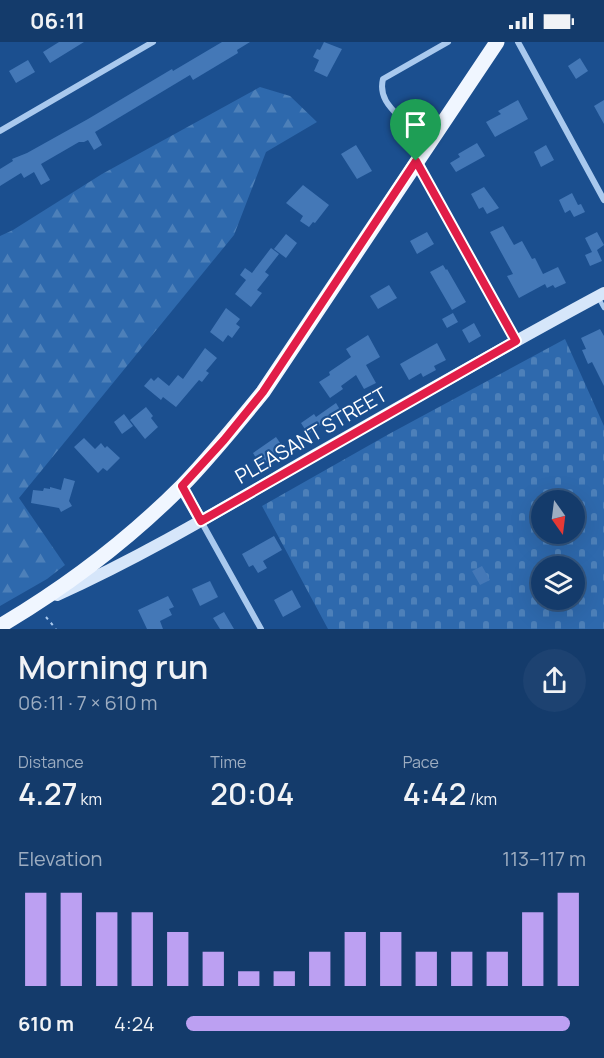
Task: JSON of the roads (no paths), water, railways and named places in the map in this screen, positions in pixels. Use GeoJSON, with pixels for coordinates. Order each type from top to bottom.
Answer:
{"type":"FeatureCollection","features":[{"type":"Feature","properties":{"kind":"main road"},"geometry":{"type":"LineString","coordinates":[[0,626],[34,606],[125,537],[182,486],[224,440],[263,392],[496,42]]}},
{"type":"Feature","properties":{"kind":"street"},"geometry":{"type":"LineString","coordinates":[[0,130],[153,42]]}},
{"type":"Feature","properties":{"kind":"street"},"geometry":{"type":"LineString","coordinates":[[406,123],[388,105],[381,89],[383,79],[448,42]]}},
{"type":"Feature","properties":{"kind":"street"},"geometry":{"type":"LineString","coordinates":[[518,42],[604,200]]}},
{"type":"Feature","properties":{"kind":"street"},"geometry":{"type":"LineString","coordinates":[[416,161],[516,341]]}},
{"type":"Feature","properties":{"kind":"street","name":"PLEASANT STREET"},"geometry":{"type":"LineString","coordinates":[[34,606],[111,571],[601,294]]}},
{"type":"Feature","properties":{"kind":"street"},"geometry":{"type":"LineString","coordinates":[[182,486],[261,629]]}},
{"type":"Feature","properties":{"kind":"lane"},"geometry":{"type":"LineString","coordinates":[[601,294],[604,308]]}}]}
